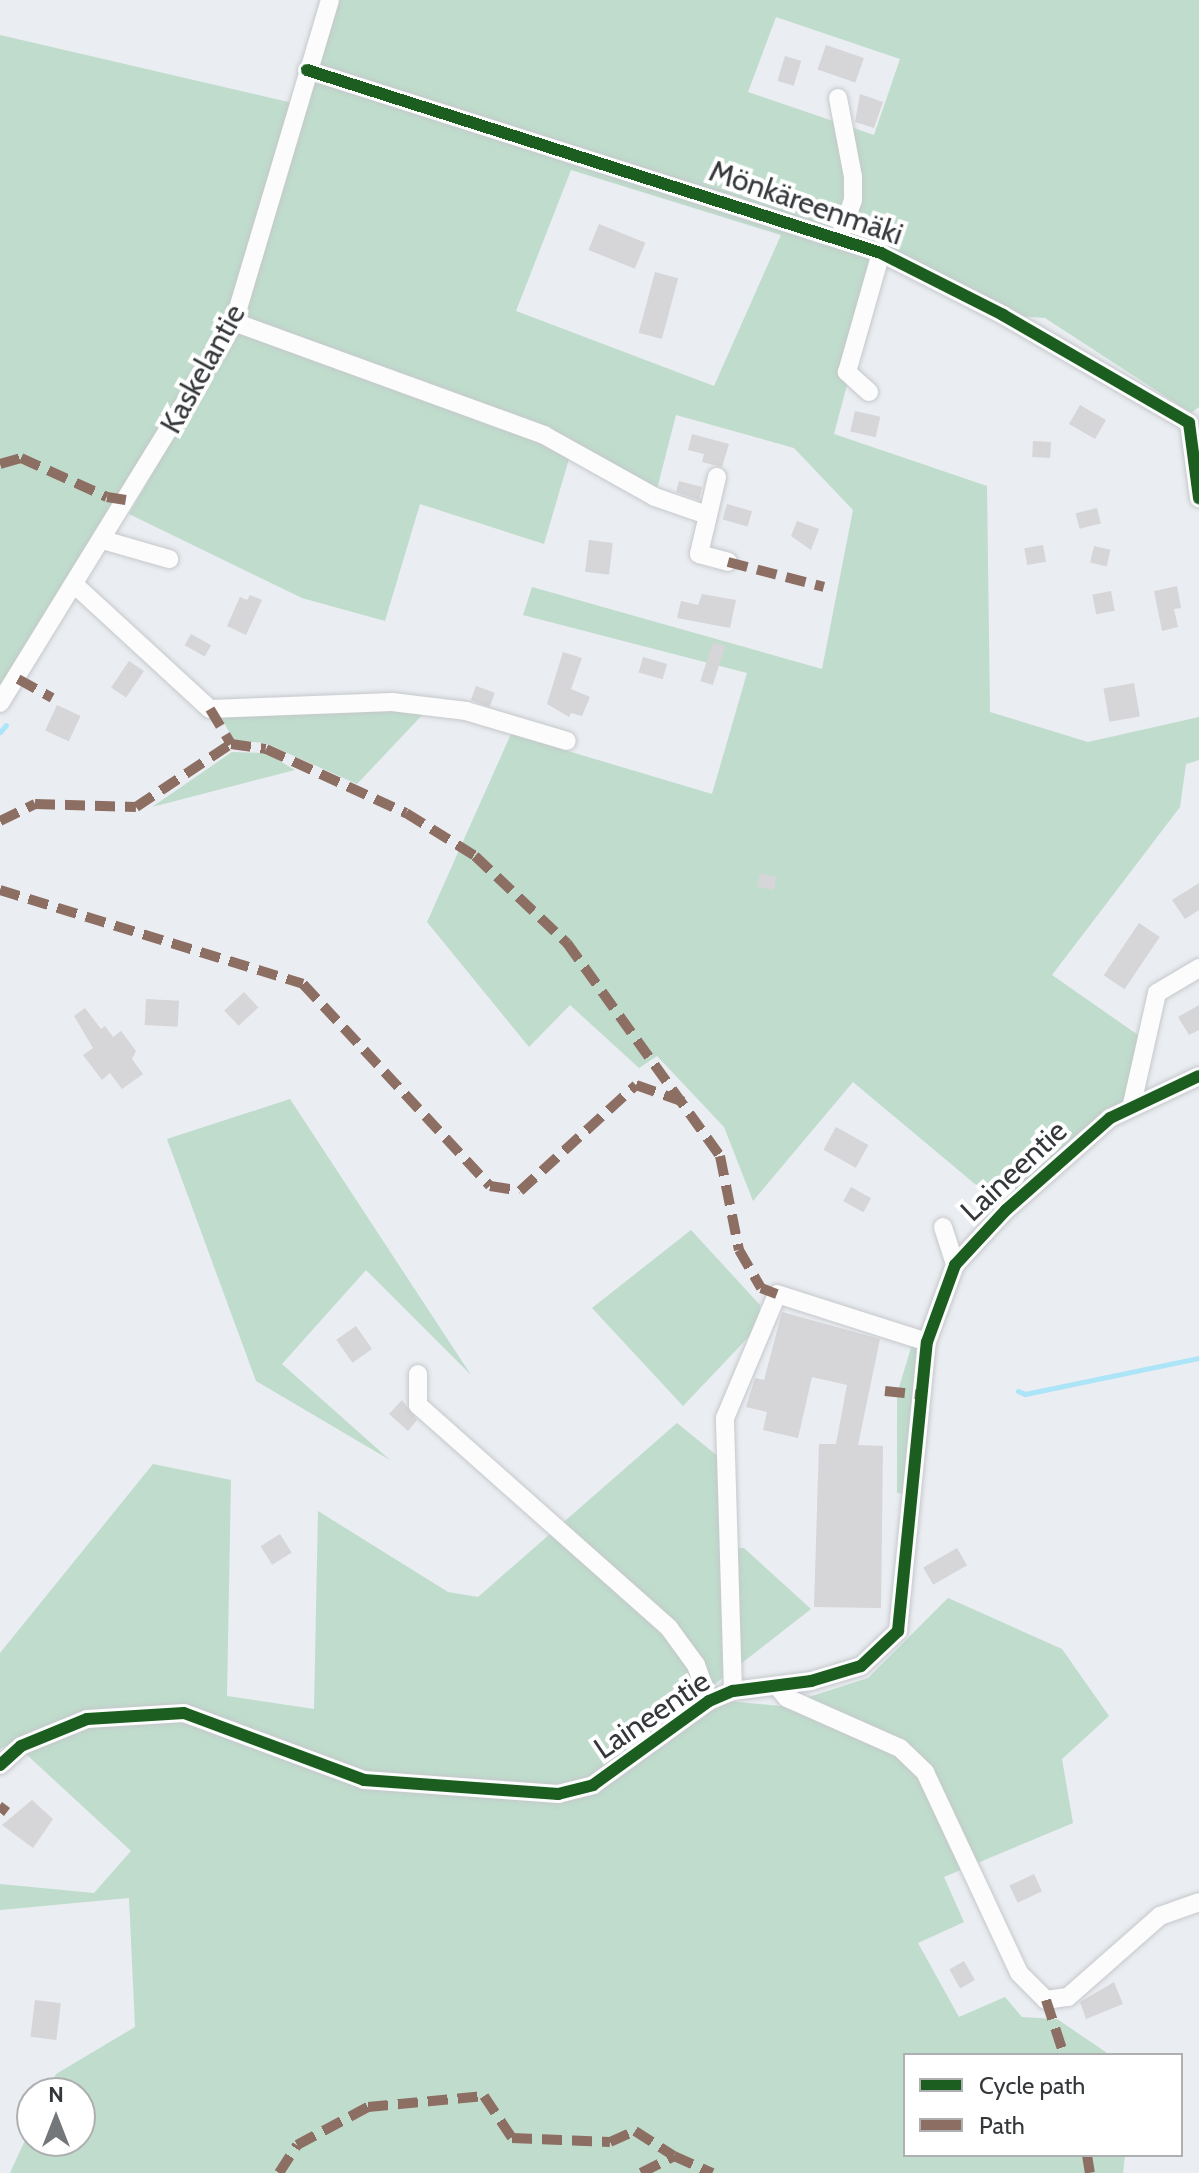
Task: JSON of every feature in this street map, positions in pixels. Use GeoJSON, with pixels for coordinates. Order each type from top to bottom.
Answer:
{"type":"FeatureCollection","features":[{"type":"Feature","properties":{"kind":"street","name":"Kaskelantie"},"geometry":{"type":"LineString","coordinates":[[0,703],[103,540],[234,322],[330,0]]}},
{"type":"Feature","properties":{"kind":"street","name":"Mönkäreenmäki"},"geometry":{"type":"LineString","coordinates":[[307,70],[881,253],[1003,315],[1189,423],[1199,498]]}},
{"type":"Feature","properties":{"kind":"street"},"geometry":{"type":"LineString","coordinates":[[838,98],[853,177],[853,200],[839,239]]}},
{"type":"Feature","properties":{"kind":"street"},"geometry":{"type":"LineString","coordinates":[[869,392],[847,372],[881,253]]}},
{"type":"Feature","properties":{"kind":"street"},"geometry":{"type":"LineString","coordinates":[[234,322],[544,435],[655,497],[707,515]]}},
{"type":"Feature","properties":{"kind":"street"},"geometry":{"type":"LineString","coordinates":[[717,477],[699,554],[728,562]]}},
{"type":"Feature","properties":{"kind":"street"},"geometry":{"type":"LineString","coordinates":[[103,540],[169,559]]}},
{"type":"Feature","properties":{"kind":"street"},"geometry":{"type":"LineString","coordinates":[[75,585],[210,709],[392,702],[466,711],[567,741]]}},
{"type":"Feature","properties":{"kind":"street"},"geometry":{"type":"LineString","coordinates":[[1132,1104],[1157,993],[1199,968]]}},
{"type":"Feature","properties":{"kind":"street","name":"Laineentie"},"geometry":{"type":"LineString","coordinates":[[0,1765],[21,1746],[87,1719],[184,1713],[364,1780],[558,1794],[593,1785],[709,1701],[733,1691],[777,1686],[861,1666],[898,1631],[927,1342],[955,1265],[1006,1210],[1132,1104],[1199,1076]]}},
{"type":"Feature","properties":{"kind":"street"},"geometry":{"type":"LineString","coordinates":[[943,1227],[955,1265]]}},
{"type":"Feature","properties":{"kind":"street"},"geometry":{"type":"LineString","coordinates":[[733,1691],[725,1418],[777,1294],[927,1342]]}},
{"type":"Feature","properties":{"kind":"street"},"geometry":{"type":"LineString","coordinates":[[418,1374],[418,1405],[669,1628],[696,1665],[709,1701]]}},
{"type":"Feature","properties":{"kind":"street"},"geometry":{"type":"LineString","coordinates":[[777,1686],[787,1698],[900,1748],[925,1772],[1019,1973],[1046,2000],[1068,1997],[1160,1916],[1199,1902]]}},
{"type":"Feature","properties":{"kind":"green space"},"geometry":{"type":"Polygon","coordinates":[[[330,0],[1199,0],[1199,407],[1191,413],[1045,318],[1003,315],[882,253],[834,434],[987,486],[990,712],[1088,742],[1199,717],[1199,760],[1186,764],[1180,807],[1052,975],[1138,1035],[1132,1104],[1006,1210],[853,1082],[753,1201],[724,1127],[657,1056],[639,1068],[570,1005],[529,1047],[427,922],[511,734],[712,794],[747,673],[523,615],[532,587],[822,669],[853,510],[794,448],[676,415],[655,497],[571,452],[544,544],[420,504],[385,621],[302,598],[129,514],[237,327],[234,322],[0,703],[0,35],[297,104],[330,0]],[[776,17],[748,92],[874,135],[900,59],[776,17]],[[571,170],[516,311],[714,386],[781,235],[571,170]]]}},
{"type":"Feature","properties":{"kind":"green space"},"geometry":{"type":"Polygon","coordinates":[[[391,707],[425,712],[357,784],[265,743],[234,740],[220,716],[391,707]]]}},
{"type":"Feature","properties":{"kind":"green space"},"geometry":{"type":"Polygon","coordinates":[[[232,752],[266,753],[295,770],[152,807],[232,752]]]}},
{"type":"Feature","properties":{"kind":"green space"},"geometry":{"type":"Polygon","coordinates":[[[290,1099],[471,1375],[366,1270],[282,1364],[390,1460],[256,1381],[167,1139],[290,1099]]]}},
{"type":"Feature","properties":{"kind":"green space"},"geometry":{"type":"Polygon","coordinates":[[[691,1230],[760,1305],[759,1326],[683,1406],[592,1308],[691,1230]]]}},
{"type":"Feature","properties":{"kind":"green space"},"geometry":{"type":"Polygon","coordinates":[[[914,1338],[927,1342],[913,1494],[897,1493],[897,1394],[914,1338]]]}},
{"type":"Feature","properties":{"kind":"green space"},"geometry":{"type":"Polygon","coordinates":[[[677,1423],[725,1462],[723,1548],[744,1548],[811,1609],[697,1698],[781,1706],[868,1678],[948,1598],[1062,1649],[1109,1716],[1062,1759],[1073,1823],[944,1877],[964,1922],[918,1943],[959,2017],[1005,1997],[1022,2017],[1057,2019],[1107,2053],[903,2053],[903,2157],[1125,2157],[1123,2173],[10,2173],[17,2157],[96,2157],[96,2077],[55,2077],[135,2027],[129,1898],[0,1910],[0,1884],[94,1893],[131,1851],[13,1742],[0,1749],[0,1653],[153,1464],[231,1480],[227,1696],[314,1709],[318,1511],[448,1592],[478,1597],[677,1423]]]}},
{"type":"Feature","properties":{"kind":"building"},"geometry":{"type":"Polygon","coordinates":[[[826,45],[864,58],[855,83],[818,70],[826,45]]]}},
{"type":"Feature","properties":{"kind":"building"},"geometry":{"type":"Polygon","coordinates":[[[785,56],[801,61],[794,86],[777,81],[785,56]]]}},
{"type":"Feature","properties":{"kind":"building"},"geometry":{"type":"Polygon","coordinates":[[[860,94],[883,102],[874,128],[855,122],[860,94]]]}},
{"type":"Feature","properties":{"kind":"building"},"geometry":{"type":"Polygon","coordinates":[[[599,224],[645,243],[635,269],[589,250],[599,224]]]}},
{"type":"Feature","properties":{"kind":"building"},"geometry":{"type":"Polygon","coordinates":[[[655,272],[678,278],[662,339],[639,333],[655,272]]]}},
{"type":"Feature","properties":{"kind":"building"},"geometry":{"type":"Polygon","coordinates":[[[1080,405],[1106,420],[1095,439],[1069,424],[1080,405]]]}},
{"type":"Feature","properties":{"kind":"building"},"geometry":{"type":"Polygon","coordinates":[[[855,411],[880,417],[876,437],[850,431],[855,411]]]}},
{"type":"Feature","properties":{"kind":"building"},"geometry":{"type":"Polygon","coordinates":[[[692,434],[729,444],[722,467],[702,462],[704,454],[688,450],[692,434]]]}},
{"type":"Feature","properties":{"kind":"building"},"geometry":{"type":"Polygon","coordinates":[[[1033,441],[1051,442],[1050,458],[1032,457],[1033,441]]]}},
{"type":"Feature","properties":{"kind":"building"},"geometry":{"type":"Polygon","coordinates":[[[679,481],[702,487],[699,500],[676,492],[679,481]]]}},
{"type":"Feature","properties":{"kind":"building"},"geometry":{"type":"Polygon","coordinates":[[[727,504],[752,511],[748,527],[723,519],[727,504]]]}},
{"type":"Feature","properties":{"kind":"building"},"geometry":{"type":"Polygon","coordinates":[[[1097,508],[1101,524],[1080,529],[1076,513],[1097,508]]]}},
{"type":"Feature","properties":{"kind":"building"},"geometry":{"type":"Polygon","coordinates":[[[797,521],[819,529],[811,550],[791,536],[797,521]]]}},
{"type":"Feature","properties":{"kind":"building"},"geometry":{"type":"Polygon","coordinates":[[[589,540],[613,543],[609,575],[585,572],[589,540]]]}},
{"type":"Feature","properties":{"kind":"building"},"geometry":{"type":"Polygon","coordinates":[[[1043,545],[1046,562],[1027,565],[1024,548],[1043,545]]]}},
{"type":"Feature","properties":{"kind":"building"},"geometry":{"type":"Polygon","coordinates":[[[1094,546],[1111,550],[1107,566],[1090,563],[1094,546]]]}},
{"type":"Feature","properties":{"kind":"building"},"geometry":{"type":"Polygon","coordinates":[[[1177,586],[1181,608],[1174,609],[1178,627],[1162,631],[1154,591],[1177,586]]]}},
{"type":"Feature","properties":{"kind":"building"},"geometry":{"type":"Polygon","coordinates":[[[1111,591],[1115,611],[1096,614],[1092,595],[1111,591]]]}},
{"type":"Feature","properties":{"kind":"building"},"geometry":{"type":"Polygon","coordinates":[[[702,594],[736,600],[730,628],[677,618],[681,601],[698,605],[702,594]]]}},
{"type":"Feature","properties":{"kind":"building"},"geometry":{"type":"Polygon","coordinates":[[[250,595],[262,600],[246,635],[227,626],[240,597],[247,600],[250,595]]]}},
{"type":"Feature","properties":{"kind":"building"},"geometry":{"type":"Polygon","coordinates":[[[191,634],[211,645],[205,657],[185,645],[191,634]]]}},
{"type":"Feature","properties":{"kind":"building"},"geometry":{"type":"Polygon","coordinates":[[[713,642],[725,646],[713,685],[700,681],[713,642]]]}},
{"type":"Feature","properties":{"kind":"building"},"geometry":{"type":"Polygon","coordinates":[[[563,652],[582,658],[571,689],[590,697],[582,716],[571,713],[569,717],[547,704],[563,652]]]}},
{"type":"Feature","properties":{"kind":"building"},"geometry":{"type":"Polygon","coordinates":[[[643,657],[667,664],[663,679],[639,672],[643,657]]]}},
{"type":"Feature","properties":{"kind":"building"},"geometry":{"type":"Polygon","coordinates":[[[129,661],[144,671],[126,698],[111,688],[129,661]]]}},
{"type":"Feature","properties":{"kind":"building"},"geometry":{"type":"Polygon","coordinates":[[[1134,683],[1140,716],[1109,722],[1103,688],[1134,683]]]}},
{"type":"Feature","properties":{"kind":"building"},"geometry":{"type":"Polygon","coordinates":[[[476,686],[495,693],[490,707],[471,700],[476,686]]]}},
{"type":"Feature","properties":{"kind":"building"},"geometry":{"type":"Polygon","coordinates":[[[57,705],[81,716],[69,741],[45,730],[57,705]]]}},
{"type":"Feature","properties":{"kind":"building"},"geometry":{"type":"Polygon","coordinates":[[[760,873],[777,877],[773,890],[757,887],[760,873]]]}},
{"type":"Feature","properties":{"kind":"building"},"geometry":{"type":"Polygon","coordinates":[[[1199,883],[1199,910],[1185,919],[1172,900],[1199,883]]]}},
{"type":"Feature","properties":{"kind":"building"},"geometry":{"type":"Polygon","coordinates":[[[1139,923],[1160,937],[1124,989],[1104,975],[1139,923]]]}},
{"type":"Feature","properties":{"kind":"building"},"geometry":{"type":"Polygon","coordinates":[[[244,992],[258,1007],[239,1026],[224,1010],[244,992]]]}},
{"type":"Feature","properties":{"kind":"building"},"geometry":{"type":"Polygon","coordinates":[[[146,999],[179,1001],[178,1027],[145,1025],[146,999]]]}},
{"type":"Feature","properties":{"kind":"building"},"geometry":{"type":"Polygon","coordinates":[[[1199,1005],[1199,1030],[1189,1035],[1178,1017],[1199,1005]]]}},
{"type":"Feature","properties":{"kind":"building"},"geometry":{"type":"Polygon","coordinates":[[[85,1008],[101,1029],[105,1026],[113,1037],[121,1031],[136,1051],[132,1059],[143,1074],[122,1089],[110,1073],[102,1080],[83,1055],[93,1048],[74,1016],[85,1008]]]}},
{"type":"Feature","properties":{"kind":"building"},"geometry":{"type":"Polygon","coordinates":[[[836,1127],[868,1145],[856,1168],[823,1150],[836,1127]]]}},
{"type":"Feature","properties":{"kind":"building"},"geometry":{"type":"Polygon","coordinates":[[[851,1187],[871,1198],[863,1212],[843,1201],[851,1187]]]}},
{"type":"Feature","properties":{"kind":"building"},"geometry":{"type":"Polygon","coordinates":[[[782,1312],[880,1339],[858,1445],[883,1446],[881,1608],[814,1607],[819,1444],[836,1444],[847,1385],[812,1377],[798,1438],[763,1430],[767,1412],[746,1407],[755,1378],[764,1380],[782,1312]]]}},
{"type":"Feature","properties":{"kind":"building"},"geometry":{"type":"Polygon","coordinates":[[[356,1326],[372,1349],[352,1363],[336,1340],[356,1326]]]}},
{"type":"Feature","properties":{"kind":"building"},"geometry":{"type":"Polygon","coordinates":[[[402,1400],[417,1420],[408,1431],[389,1414],[402,1400]]]}},
{"type":"Feature","properties":{"kind":"building"},"geometry":{"type":"Polygon","coordinates":[[[280,1534],[292,1553],[272,1565],[260,1546],[280,1534]]]}},
{"type":"Feature","properties":{"kind":"building"},"geometry":{"type":"Polygon","coordinates":[[[957,1548],[967,1565],[933,1585],[923,1568],[957,1548]]]}},
{"type":"Feature","properties":{"kind":"building"},"geometry":{"type":"Polygon","coordinates":[[[32,1800],[53,1819],[33,1848],[2,1825],[32,1800]]]}},
{"type":"Feature","properties":{"kind":"building"},"geometry":{"type":"Polygon","coordinates":[[[1034,1874],[1042,1891],[1018,1903],[1010,1885],[1034,1874]]]}},
{"type":"Feature","properties":{"kind":"building"},"geometry":{"type":"Polygon","coordinates":[[[964,1961],[975,1980],[960,1989],[949,1970],[964,1961]]]}},
{"type":"Feature","properties":{"kind":"building"},"geometry":{"type":"Polygon","coordinates":[[[1114,1982],[1123,2004],[1086,2019],[1080,2002],[1114,1982]]]}},
{"type":"Feature","properties":{"kind":"building"},"geometry":{"type":"Polygon","coordinates":[[[35,2000],[61,2003],[56,2040],[30,2037],[35,2000]]]}},
{"type":"Feature","properties":{"kind":"waterway"},"geometry":{"type":"LineString","coordinates":[[0,732],[6,725]]}},
{"type":"Feature","properties":{"kind":"waterway"},"geometry":{"type":"LineString","coordinates":[[1018,1391],[1025,1394],[1199,1358]]}},
{"type":"Feature","properties":{"kind":"marked path"},"geometry":{"type":"LineString","coordinates":[[0,464],[21,458],[107,497],[126,500]]}},
{"type":"Feature","properties":{"kind":"marked path"},"geometry":{"type":"LineString","coordinates":[[728,562],[824,587]]}},
{"type":"Feature","properties":{"kind":"marked path"},"geometry":{"type":"LineString","coordinates":[[18,679],[52,698]]}},
{"type":"Feature","properties":{"kind":"marked path"},"geometry":{"type":"LineString","coordinates":[[210,709],[231,744]]}},
{"type":"Feature","properties":{"kind":"marked path"},"geometry":{"type":"LineString","coordinates":[[0,821],[35,804],[136,807],[231,744],[266,749],[406,813],[475,856],[567,943],[720,1156],[739,1250],[761,1288],[777,1294]]}},
{"type":"Feature","properties":{"kind":"marked path"},"geometry":{"type":"LineString","coordinates":[[0,890],[303,984],[490,1186],[520,1191],[636,1085],[684,1102]]}},
{"type":"Feature","properties":{"kind":"marked path"},"geometry":{"type":"LineString","coordinates":[[885,1391],[922,1395]]}},
{"type":"Feature","properties":{"kind":"marked path"},"geometry":{"type":"LineString","coordinates":[[0,1813],[6,1805]]}},
{"type":"Feature","properties":{"kind":"marked path"},"geometry":{"type":"LineString","coordinates":[[1046,2000],[1063,2053]]}},
{"type":"Feature","properties":{"kind":"marked path"},"geometry":{"type":"LineString","coordinates":[[279,2173],[297,2145],[368,2107],[484,2096],[512,2138],[610,2142],[635,2131],[674,2156]]}},
{"type":"Feature","properties":{"kind":"marked path"},"geometry":{"type":"LineString","coordinates":[[641,2173],[674,2156],[712,2173]]}},
{"type":"Feature","properties":{"kind":"marked path"},"geometry":{"type":"LineString","coordinates":[[1087,2157],[1090,2173]]}},
{"type":"Feature","properties":{"kind":"cycle path"},"geometry":{"type":"LineString","coordinates":[[307,70],[881,253],[1003,315],[1189,423],[1199,498]]}},
{"type":"Feature","properties":{"kind":"cycle path"},"geometry":{"type":"LineString","coordinates":[[0,1765],[21,1746],[87,1719],[184,1713],[364,1780],[558,1794],[593,1785],[709,1701],[733,1691],[811,1681],[861,1666],[898,1631],[927,1342],[955,1265],[1006,1210],[1110,1118],[1199,1076]]}}]}
